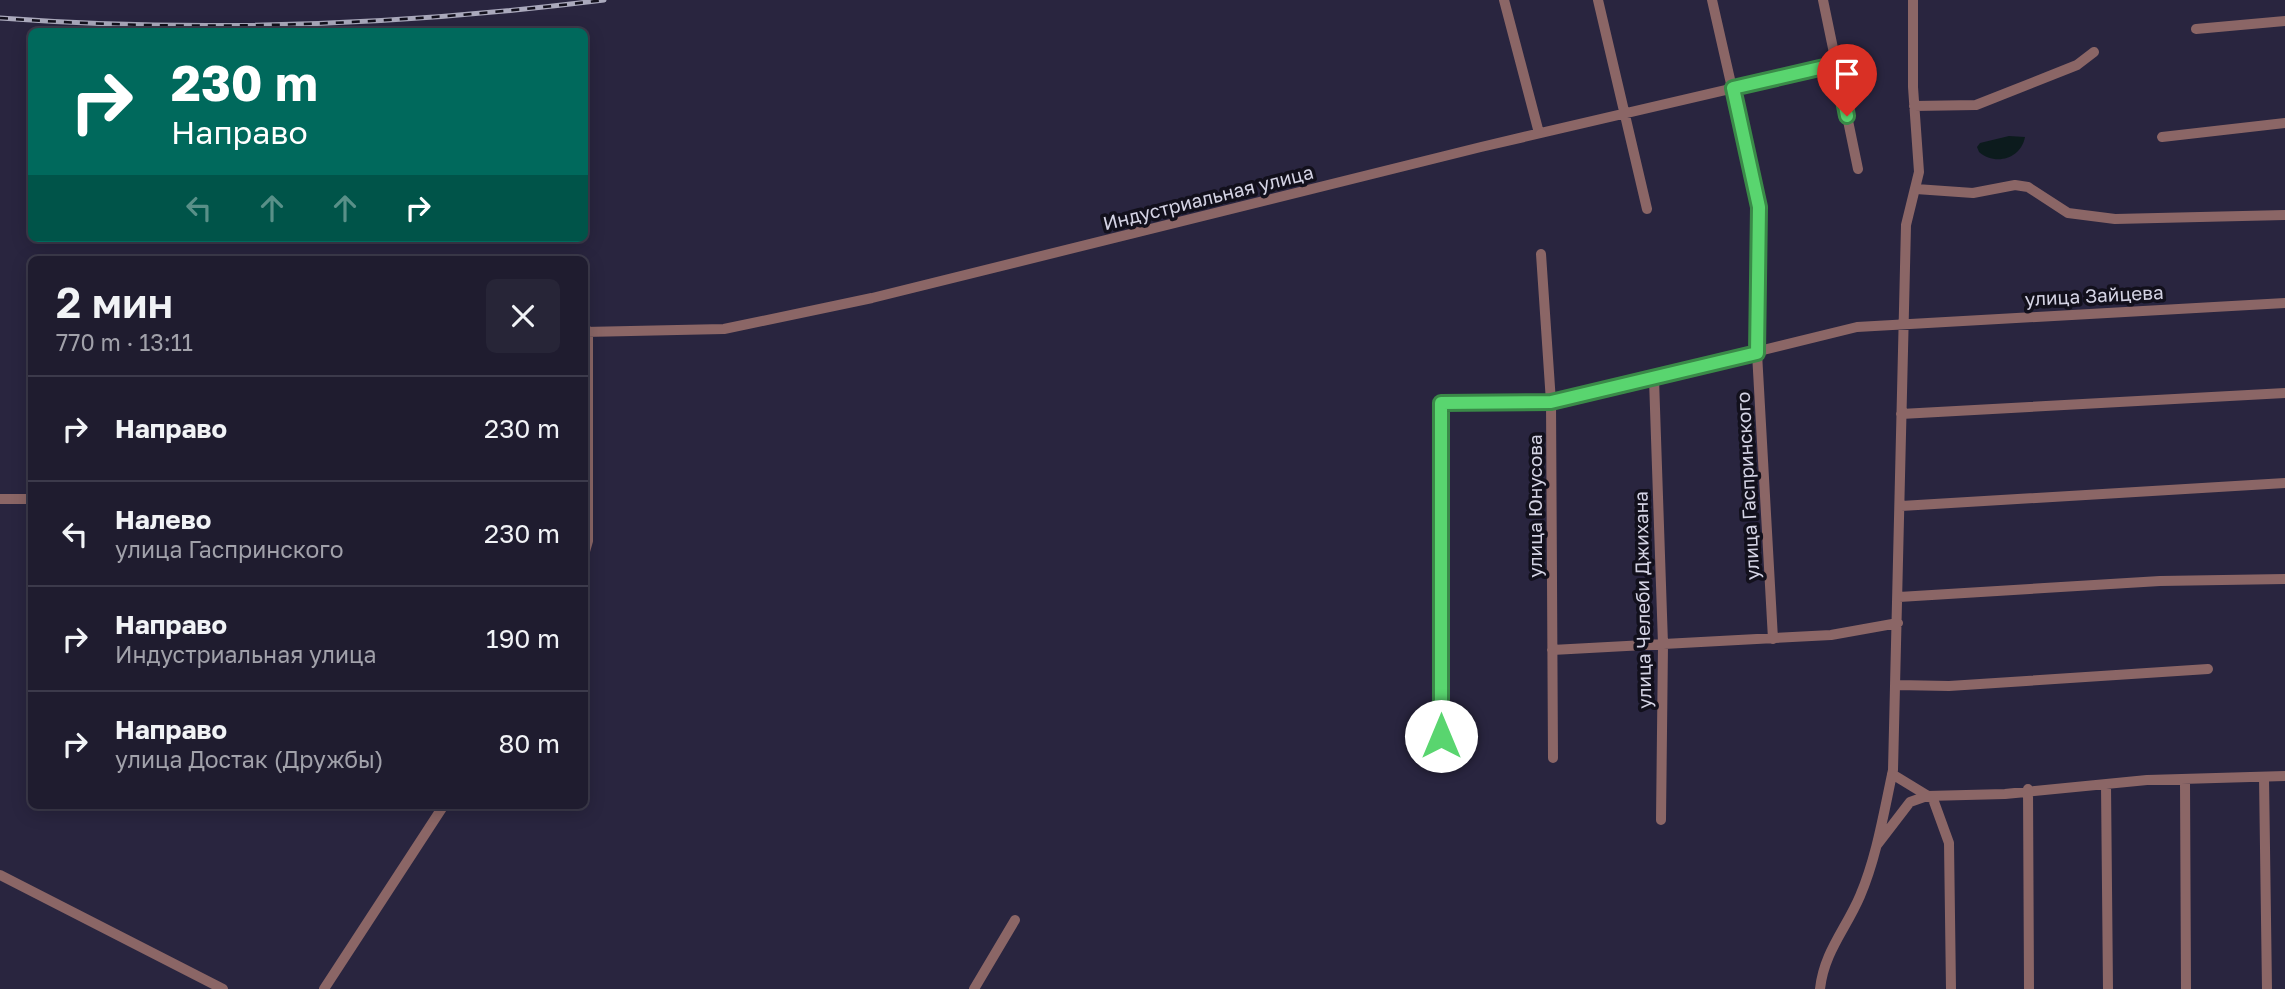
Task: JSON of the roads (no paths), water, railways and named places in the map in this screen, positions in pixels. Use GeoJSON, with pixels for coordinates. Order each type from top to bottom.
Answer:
{"type":"FeatureCollection","features":[{"type":"Feature","properties":{"kind":"street"},"geometry":{"type":"LineString","coordinates":[[1504,0],[1539,134]]}},
{"type":"Feature","properties":{"kind":"street"},"geometry":{"type":"LineString","coordinates":[[1598,0],[1647,209]]}},
{"type":"Feature","properties":{"kind":"street","name":"улица Гаспринского"},"geometry":{"type":"LineString","coordinates":[[1712,0],[1759,207],[1757,353],[1773,639]]}},
{"type":"Feature","properties":{"kind":"street"},"geometry":{"type":"LineString","coordinates":[[1823,0],[1858,169]]}},
{"type":"Feature","properties":{"kind":"street"},"geometry":{"type":"LineString","coordinates":[[1820,989],[1832,945],[1860,897],[1875,848],[1892,774],[1897,685],[1906,225],[1919,172],[1914,106],[1913,0]]}},
{"type":"Feature","properties":{"kind":"street"},"geometry":{"type":"LineString","coordinates":[[2196,29],[2285,21]]}},
{"type":"Feature","properties":{"kind":"street"},"geometry":{"type":"LineString","coordinates":[[1914,106],[1976,104],[2077,65],[2094,52]]}},
{"type":"Feature","properties":{"kind":"street","name":"Индустриальная улица"},"geometry":{"type":"LineString","coordinates":[[588,331],[723,329],[774,319],[885,295],[1539,134],[1837,64]]}},
{"type":"Feature","properties":{"kind":"street"},"geometry":{"type":"LineString","coordinates":[[2162,137],[2285,123]]}},
{"type":"Feature","properties":{"kind":"street"},"geometry":{"type":"LineString","coordinates":[[1916,189],[1973,193],[2015,185],[2028,187],[2068,213],[2115,219],[2285,215]]}},
{"type":"Feature","properties":{"kind":"street","name":"улица Юнусова"},"geometry":{"type":"LineString","coordinates":[[1541,254],[1551,402],[1553,758]]}},
{"type":"Feature","properties":{"kind":"street","name":"улица Зайцева"},"geometry":{"type":"LineString","coordinates":[[1441,736],[1441,403],[1551,402],[1654,379],[1838,330],[1905,323],[2285,303]]}},
{"type":"Feature","properties":{"kind":"street","name":"улица Челеби Джихана"},"geometry":{"type":"LineString","coordinates":[[1654,379],[1663,644],[1661,820]]}},
{"type":"Feature","properties":{"kind":"street"},"geometry":{"type":"LineString","coordinates":[[1901,414],[2285,393]]}},
{"type":"Feature","properties":{"kind":"street"},"geometry":{"type":"LineString","coordinates":[[1901,506],[2285,483]]}},
{"type":"Feature","properties":{"kind":"street"},"geometry":{"type":"LineString","coordinates":[[0,499],[28,499]]}},
{"type":"Feature","properties":{"kind":"street"},"geometry":{"type":"LineString","coordinates":[[1899,597],[2160,580],[2285,579]]}},
{"type":"Feature","properties":{"kind":"street"},"geometry":{"type":"LineString","coordinates":[[1552,650],[1773,639],[1859,632],[1898,623]]}},
{"type":"Feature","properties":{"kind":"street"},"geometry":{"type":"LineString","coordinates":[[1897,685],[1949,686],[2208,669]]}},
{"type":"Feature","properties":{"kind":"street"},"geometry":{"type":"LineString","coordinates":[[1892,774],[1933,799],[1949,843],[1951,989]]}},
{"type":"Feature","properties":{"kind":"street"},"geometry":{"type":"LineString","coordinates":[[1875,848],[1910,802],[1927,796],[2005,794],[2028,789],[2147,780],[2185,781],[2285,776]]}},
{"type":"Feature","properties":{"kind":"street"},"geometry":{"type":"LineString","coordinates":[[2264,777],[2267,989]]}},
{"type":"Feature","properties":{"kind":"street"},"geometry":{"type":"LineString","coordinates":[[2185,781],[2186,989]]}},
{"type":"Feature","properties":{"kind":"street"},"geometry":{"type":"LineString","coordinates":[[2106,785],[2108,989]]}},
{"type":"Feature","properties":{"kind":"street"},"geometry":{"type":"LineString","coordinates":[[2028,789],[2029,989]]}},
{"type":"Feature","properties":{"kind":"street"},"geometry":{"type":"LineString","coordinates":[[324,989],[441,809]]}},
{"type":"Feature","properties":{"kind":"street"},"geometry":{"type":"LineString","coordinates":[[0,875],[223,989]]}},
{"type":"Feature","properties":{"kind":"street"},"geometry":{"type":"LineString","coordinates":[[974,989],[1015,920]]}},
{"type":"Feature","properties":{"kind":"railway"},"geometry":{"type":"LineString","coordinates":[[0,18],[151,25],[302,24],[454,15],[604,0]]}}]}
